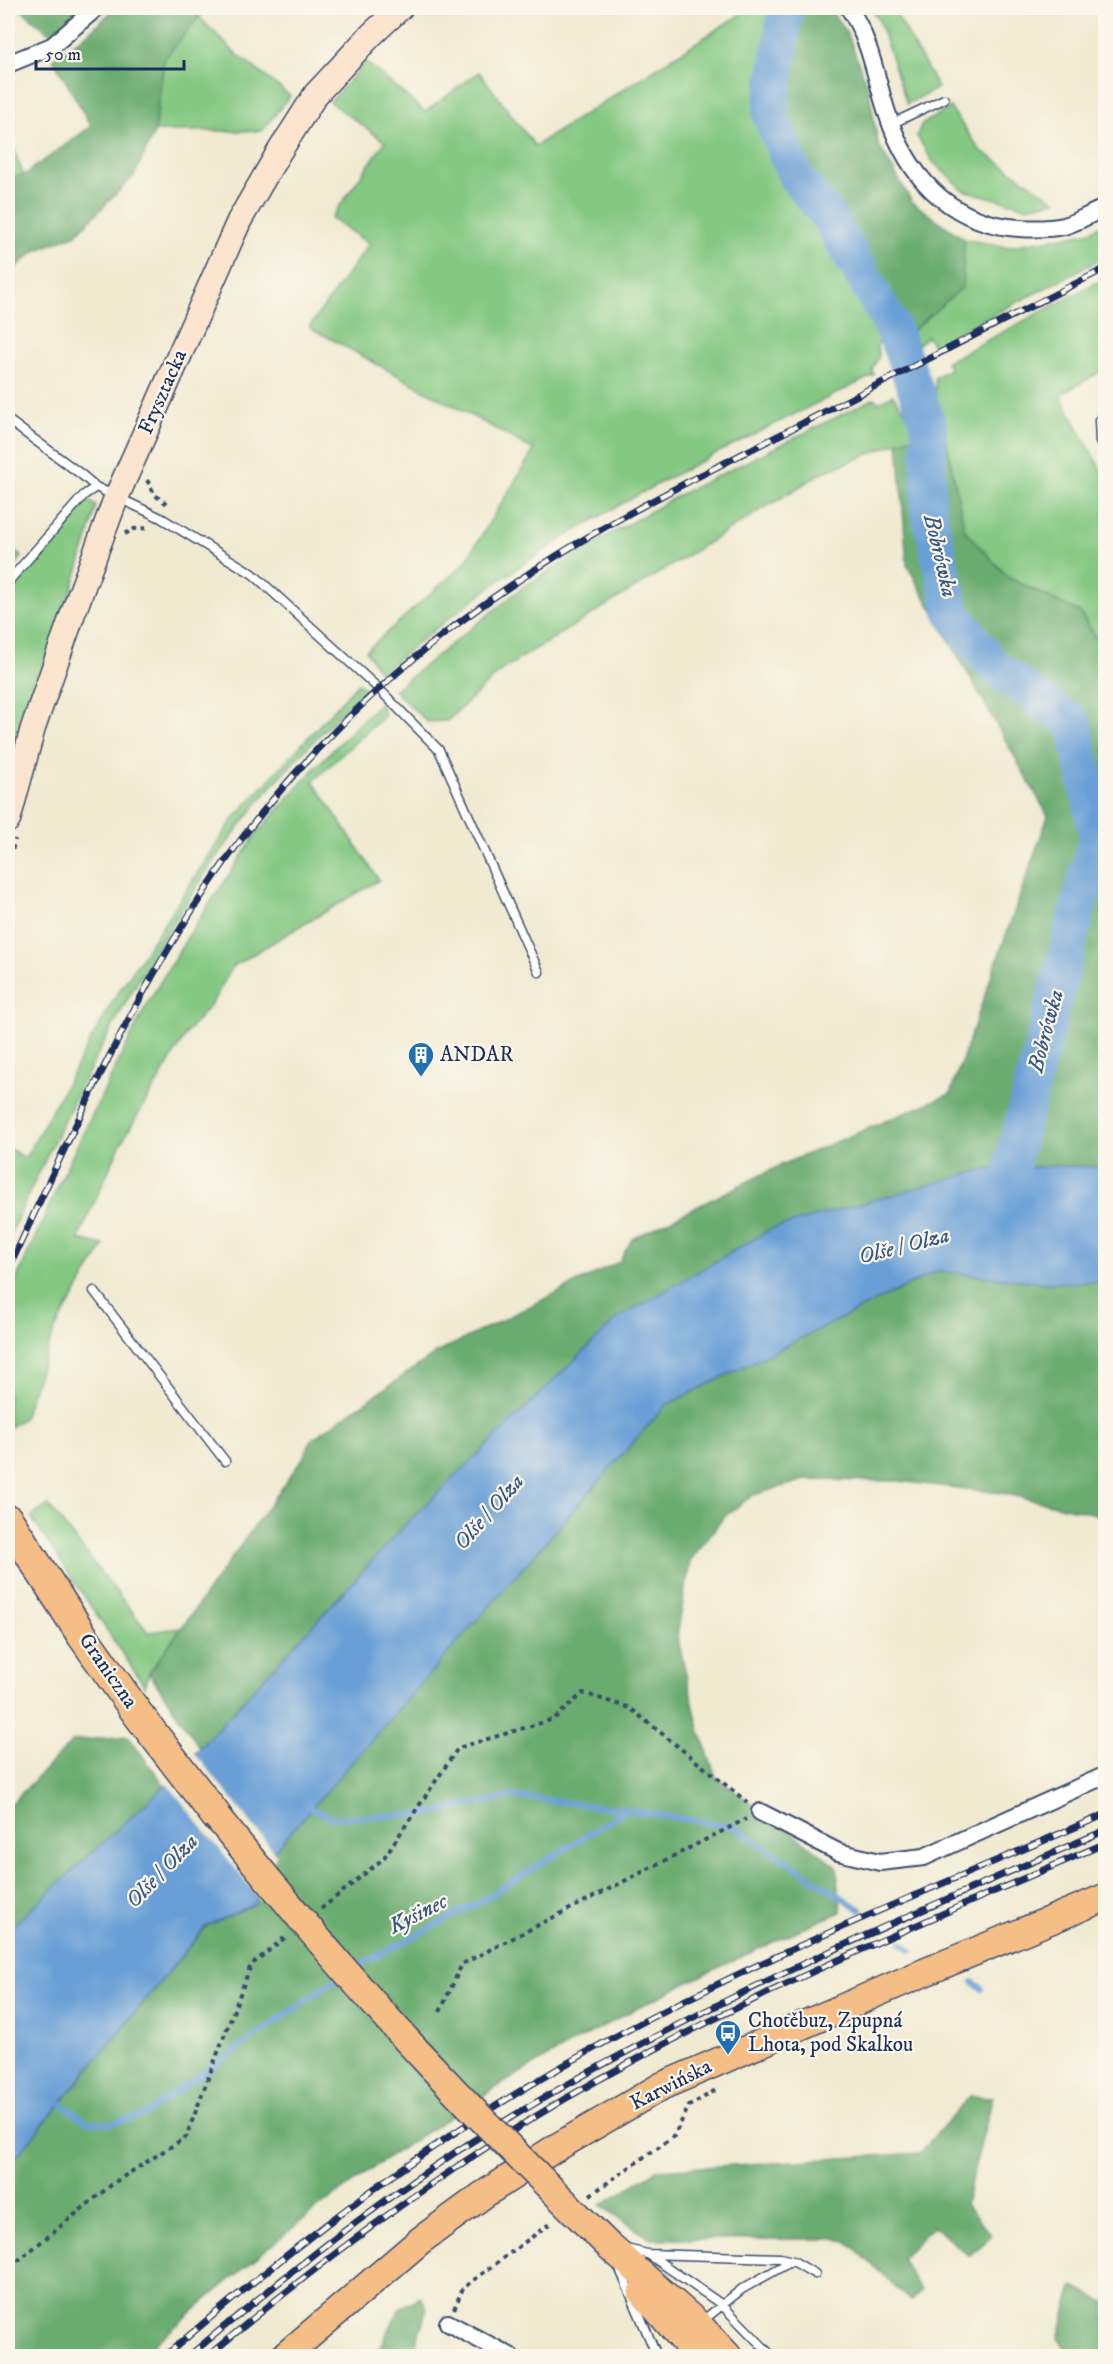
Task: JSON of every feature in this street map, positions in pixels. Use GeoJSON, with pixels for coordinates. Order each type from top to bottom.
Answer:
{"type":"FeatureCollection","features":[{"type":"Feature","properties":{"kind":"highway","name":"Graniczna"},"geometry":{"type":"LineString","coordinates":[[8,1520],[103,1664],[217,1817]]}},
{"type":"Feature","properties":{"kind":"main road"},"geometry":{"type":"LineString","coordinates":[[217,1817],[287,1903],[405,2039],[608,2245],[646,2298],[689,2342],[728,2356]]}},
{"type":"Feature","properties":{"kind":"main road","name":"Karwińska"},"geometry":{"type":"LineString","coordinates":[[285,2356],[421,2240],[474,2202],[554,2149],[662,2086],[1106,1897]]}},
{"type":"Feature","properties":{"kind":"street"},"geometry":{"type":"LineString","coordinates":[[8,64],[52,46],[96,8]]}},
{"type":"Feature","properties":{"kind":"street","name":"Frysztacka"},"geometry":{"type":"LineString","coordinates":[[12,827],[33,728],[72,616],[106,492],[238,221],[250,201],[316,94],[369,37],[400,8]]}},
{"type":"Feature","properties":{"kind":"street"},"geometry":{"type":"LineString","coordinates":[[849,8],[868,42],[891,124],[902,152],[924,184],[956,211],[999,226],[1042,229],[1065,225],[1106,207]]}},
{"type":"Feature","properties":{"kind":"street"},"geometry":{"type":"LineString","coordinates":[[760,1812],[838,1852],[880,1862],[924,1857],[1106,1775]]}},
{"type":"Feature","properties":{"kind":"street"},"geometry":{"type":"LineString","coordinates":[[448,2324],[510,2356]]}},
{"type":"Feature","properties":{"kind":"lane"},"geometry":{"type":"LineString","coordinates":[[891,124],[944,99]]}},
{"type":"Feature","properties":{"kind":"lane"},"geometry":{"type":"LineString","coordinates":[[1106,412],[1099,420],[1101,442],[1106,451]]}},
{"type":"Feature","properties":{"kind":"lane"},"geometry":{"type":"LineString","coordinates":[[8,420],[106,492],[161,518],[253,574],[379,689],[439,750],[539,972]]}},
{"type":"Feature","properties":{"kind":"lane"},"geometry":{"type":"LineString","coordinates":[[8,582],[84,495],[106,492]]}},
{"type":"Feature","properties":{"kind":"lane"},"geometry":{"type":"LineString","coordinates":[[94,1291],[225,1461]]}},
{"type":"Feature","properties":{"kind":"lane"},"geometry":{"type":"LineString","coordinates":[[608,2245],[646,2254],[780,2258],[793,2261],[815,2274]]}},
{"type":"Feature","properties":{"kind":"lane"},"geometry":{"type":"LineString","coordinates":[[608,2245],[657,2356]]}},
{"type":"Feature","properties":{"kind":"lane"},"geometry":{"type":"LineString","coordinates":[[646,2254],[721,2304],[772,2356]]}},
{"type":"Feature","properties":{"kind":"lane"},"geometry":{"type":"LineString","coordinates":[[689,2342],[721,2304],[757,2280],[793,2261]]}},
{"type":"Feature","properties":{"kind":"lane"},"geometry":{"type":"LineString","coordinates":[[649,2356],[651,2340]]}},
{"type":"Feature","properties":{"kind":"path"},"geometry":{"type":"LineString","coordinates":[[120,539],[134,529],[154,529],[168,505],[155,495],[147,481],[145,470]]}},
{"type":"Feature","properties":{"kind":"path"},"geometry":{"type":"LineString","coordinates":[[8,867],[12,827]]}},
{"type":"Feature","properties":{"kind":"path"},"geometry":{"type":"LineString","coordinates":[[313,1915],[383,1859],[459,1748],[554,1719],[583,1693],[630,1707],[760,1812]]}},
{"type":"Feature","properties":{"kind":"path"},"geometry":{"type":"LineString","coordinates":[[440,2012],[462,1964],[740,1822]]}},
{"type":"Feature","properties":{"kind":"path"},"geometry":{"type":"LineString","coordinates":[[8,2295],[14,2264],[115,2182],[186,2137],[251,1965],[295,1929]]}},
{"type":"Feature","properties":{"kind":"path"},"geometry":{"type":"LineString","coordinates":[[590,2194],[674,2136]]}},
{"type":"Feature","properties":{"kind":"path"},"geometry":{"type":"LineString","coordinates":[[448,2324],[463,2288],[555,2219]]}},
{"type":"Feature","properties":{"kind":"green space"},"geometry":{"type":"Polygon","coordinates":[[[19,8],[86,8],[53,36],[19,8]]]}},
{"type":"Feature","properties":{"kind":"green space"},"geometry":{"type":"Polygon","coordinates":[[[115,8],[188,8],[199,17],[164,59],[155,131],[134,176],[76,234],[35,251],[8,274],[8,178],[24,175],[91,126],[53,59],[86,35],[115,8]]]}},
{"type":"Feature","properties":{"kind":"green space"},"geometry":{"type":"Polygon","coordinates":[[[188,8],[210,8],[199,17],[232,50],[290,96],[262,131],[155,131],[164,59],[198,17],[188,8]]]}},
{"type":"Feature","properties":{"kind":"green space"},"geometry":{"type":"Polygon","coordinates":[[[750,8],[775,8],[758,112],[773,160],[821,222],[881,323],[883,335],[877,346],[879,356],[872,370],[874,375],[732,445],[591,521],[487,589],[380,673],[366,651],[464,564],[534,450],[309,327],[369,244],[331,218],[385,142],[330,102],[366,62],[425,112],[479,72],[535,146],[750,8]]]}},
{"type":"Feature","properties":{"kind":"green space"},"geometry":{"type":"Polygon","coordinates":[[[797,8],[829,8],[848,35],[869,91],[878,144],[912,202],[964,239],[963,287],[911,332],[893,294],[834,208],[787,128],[788,71],[797,8]]]}},
{"type":"Feature","properties":{"kind":"green space"},"geometry":{"type":"Polygon","coordinates":[[[871,8],[893,8],[938,88],[907,104],[879,21],[871,8]]]}},
{"type":"Feature","properties":{"kind":"green space"},"geometry":{"type":"Polygon","coordinates":[[[950,107],[979,149],[1056,201],[1026,207],[963,190],[932,161],[917,136],[921,125],[950,107]]]}},
{"type":"Feature","properties":{"kind":"green space"},"geometry":{"type":"Polygon","coordinates":[[[8,134],[24,176],[8,178],[8,134]]]}},
{"type":"Feature","properties":{"kind":"green space"},"geometry":{"type":"Polygon","coordinates":[[[1105,223],[1105,257],[933,346],[927,336],[918,345],[911,332],[962,287],[964,239],[1006,247],[1087,233],[1105,223]]]}},
{"type":"Feature","properties":{"kind":"green space"},"geometry":{"type":"Polygon","coordinates":[[[1105,278],[1105,369],[1060,395],[1105,477],[1105,653],[1080,612],[1009,578],[965,531],[943,425],[823,472],[503,669],[447,721],[427,722],[394,690],[523,587],[590,546],[677,496],[875,398],[878,403],[893,395],[909,417],[936,405],[935,377],[950,369],[946,362],[1105,278]]]}},
{"type":"Feature","properties":{"kind":"green space"},"geometry":{"type":"Polygon","coordinates":[[[943,425],[965,531],[1009,578],[1080,612],[1105,653],[1105,1167],[1060,1166],[981,1170],[408,1522],[200,1748],[149,1673],[303,1458],[312,1439],[438,1352],[619,1262],[632,1239],[781,1165],[950,1094],[1048,816],[907,565],[898,442],[943,425]]]}},
{"type":"Feature","properties":{"kind":"green space"},"geometry":{"type":"Polygon","coordinates":[[[88,500],[96,506],[89,535],[8,790],[8,590],[88,500]]]}},
{"type":"Feature","properties":{"kind":"green space"},"geometry":{"type":"Polygon","coordinates":[[[8,547],[22,557],[8,573],[8,547]]]}},
{"type":"Feature","properties":{"kind":"green space"},"geometry":{"type":"Polygon","coordinates":[[[358,683],[365,689],[301,754],[256,805],[174,922],[113,1025],[85,1078],[8,1239],[8,1148],[25,1158],[114,999],[234,818],[358,683]]]}},
{"type":"Feature","properties":{"kind":"green space"},"geometry":{"type":"Polygon","coordinates":[[[380,702],[385,715],[313,781],[379,880],[233,966],[212,1003],[188,1031],[121,1143],[78,1239],[104,1245],[54,1331],[23,1418],[8,1428],[8,1298],[67,1166],[147,1004],[192,930],[257,833],[313,770],[380,702]]]}},
{"type":"Feature","properties":{"kind":"green space"},"geometry":{"type":"Polygon","coordinates":[[[937,1271],[1047,1283],[1105,1282],[1105,1516],[1002,1493],[898,1481],[805,1480],[753,1495],[724,1517],[690,1561],[677,1636],[699,1729],[716,1777],[837,1866],[841,1912],[672,1990],[567,2046],[465,2107],[318,2208],[250,2262],[141,2356],[8,2356],[8,2167],[207,1926],[255,1904],[274,1851],[666,1405],[937,1271]]]}},
{"type":"Feature","properties":{"kind":"green space"},"geometry":{"type":"Polygon","coordinates":[[[48,1505],[148,1632],[181,1628],[149,1673],[145,1687],[31,1517],[48,1505]]]}},
{"type":"Feature","properties":{"kind":"green space"},"geometry":{"type":"Polygon","coordinates":[[[128,1736],[165,1786],[8,1930],[8,1807],[73,1741],[128,1736]]]}},
{"type":"Feature","properties":{"kind":"green space"},"geometry":{"type":"Polygon","coordinates":[[[970,2096],[993,2097],[965,2204],[992,2236],[969,2256],[934,2226],[901,2258],[921,2291],[911,2301],[847,2241],[835,2239],[650,2239],[601,2205],[657,2170],[920,2153],[970,2096]]]}},
{"type":"Feature","properties":{"kind":"green space"},"geometry":{"type":"Polygon","coordinates":[[[1073,2287],[1105,2302],[1105,2356],[1064,2356],[1068,2353],[1058,2338],[1073,2287]]]}},
{"type":"Feature","properties":{"kind":"green space"},"geometry":{"type":"Polygon","coordinates":[[[421,2297],[427,2308],[412,2356],[375,2356],[401,2307],[421,2297]]]}},
{"type":"Feature","properties":{"kind":"water","name":"Olše / Olza"},"geometry":{"type":"Polygon","coordinates":[[[1060,1166],[1105,1167],[1105,1282],[1047,1283],[937,1271],[666,1405],[274,1851],[255,1904],[206,1926],[8,2167],[8,1930],[165,1786],[408,1522],[617,1319],[771,1229],[981,1170],[1060,1166]]]}},
{"type":"Feature","properties":{"kind":"pier"},"geometry":{"type":"Polygon","coordinates":[[[193,1751],[276,1854],[260,1900],[165,1781],[193,1751]]]}},
{"type":"Feature","properties":{"kind":"waterway","name":"Bobrówka"},"geometry":{"type":"LineString","coordinates":[[786,8],[770,115],[796,177],[830,219],[893,328],[929,426],[928,509],[952,612],[995,668],[1074,724],[1097,835],[1014,1155],[1006,1216]]}},
{"type":"Feature","properties":{"kind":"waterway"},"geometry":{"type":"LineString","coordinates":[[306,1806],[333,1818],[425,1814],[513,1796],[627,1810]]}},
{"type":"Feature","properties":{"kind":"waterway","name":"Kyšinec"},"geometry":{"type":"LineString","coordinates":[[352,1969],[478,1903],[627,1810],[734,1827],[861,1910]]}},
{"type":"Feature","properties":{"kind":"waterway","name":"Kyšinec"},"geometry":{"type":"LineString","coordinates":[[902,1943],[911,1950]]}},
{"type":"Feature","properties":{"kind":"waterway","name":"Kyšinec"},"geometry":{"type":"LineString","coordinates":[[56,2100],[87,2122],[108,2124],[142,2116],[341,1976]]}},
{"type":"Feature","properties":{"kind":"waterway","name":"Kyšinec"},"geometry":{"type":"LineString","coordinates":[[973,1982],[982,1988]]}},
{"type":"Feature","properties":{"kind":"railway"},"geometry":{"type":"LineString","coordinates":[[8,1270],[110,1054],[168,949],[200,899],[234,849],[304,764],[382,687],[467,617],[512,585],[588,537],[710,470],[1106,268]]}},
{"type":"Feature","properties":{"kind":"railway"},"geometry":{"type":"LineString","coordinates":[[165,2356],[257,2279],[351,2206],[448,2137],[549,2074],[616,2036],[753,1967],[1106,1814]]}},
{"type":"Feature","properties":{"kind":"railway"},"geometry":{"type":"LineString","coordinates":[[189,2356],[299,2266],[375,2208],[452,2154],[565,2085],[640,2044],[793,1969],[1106,1830]]}},
{"type":"Feature","properties":{"kind":"railway"},"geometry":{"type":"LineString","coordinates":[[208,2356],[380,2220],[470,2158],[563,2100],[628,2063],[762,1995],[1106,1843]]}},
{"type":"Feature","properties":{"kind":"place","name":"ANDAR"},"geometry":{"type":"Point","coordinates":[421,1078]}},
{"type":"Feature","properties":{"kind":"place","name":"Chotěbuz, Zpupná Lhota, pod Skalkou"},"geometry":{"type":"Point","coordinates":[728,2056]}}]}
